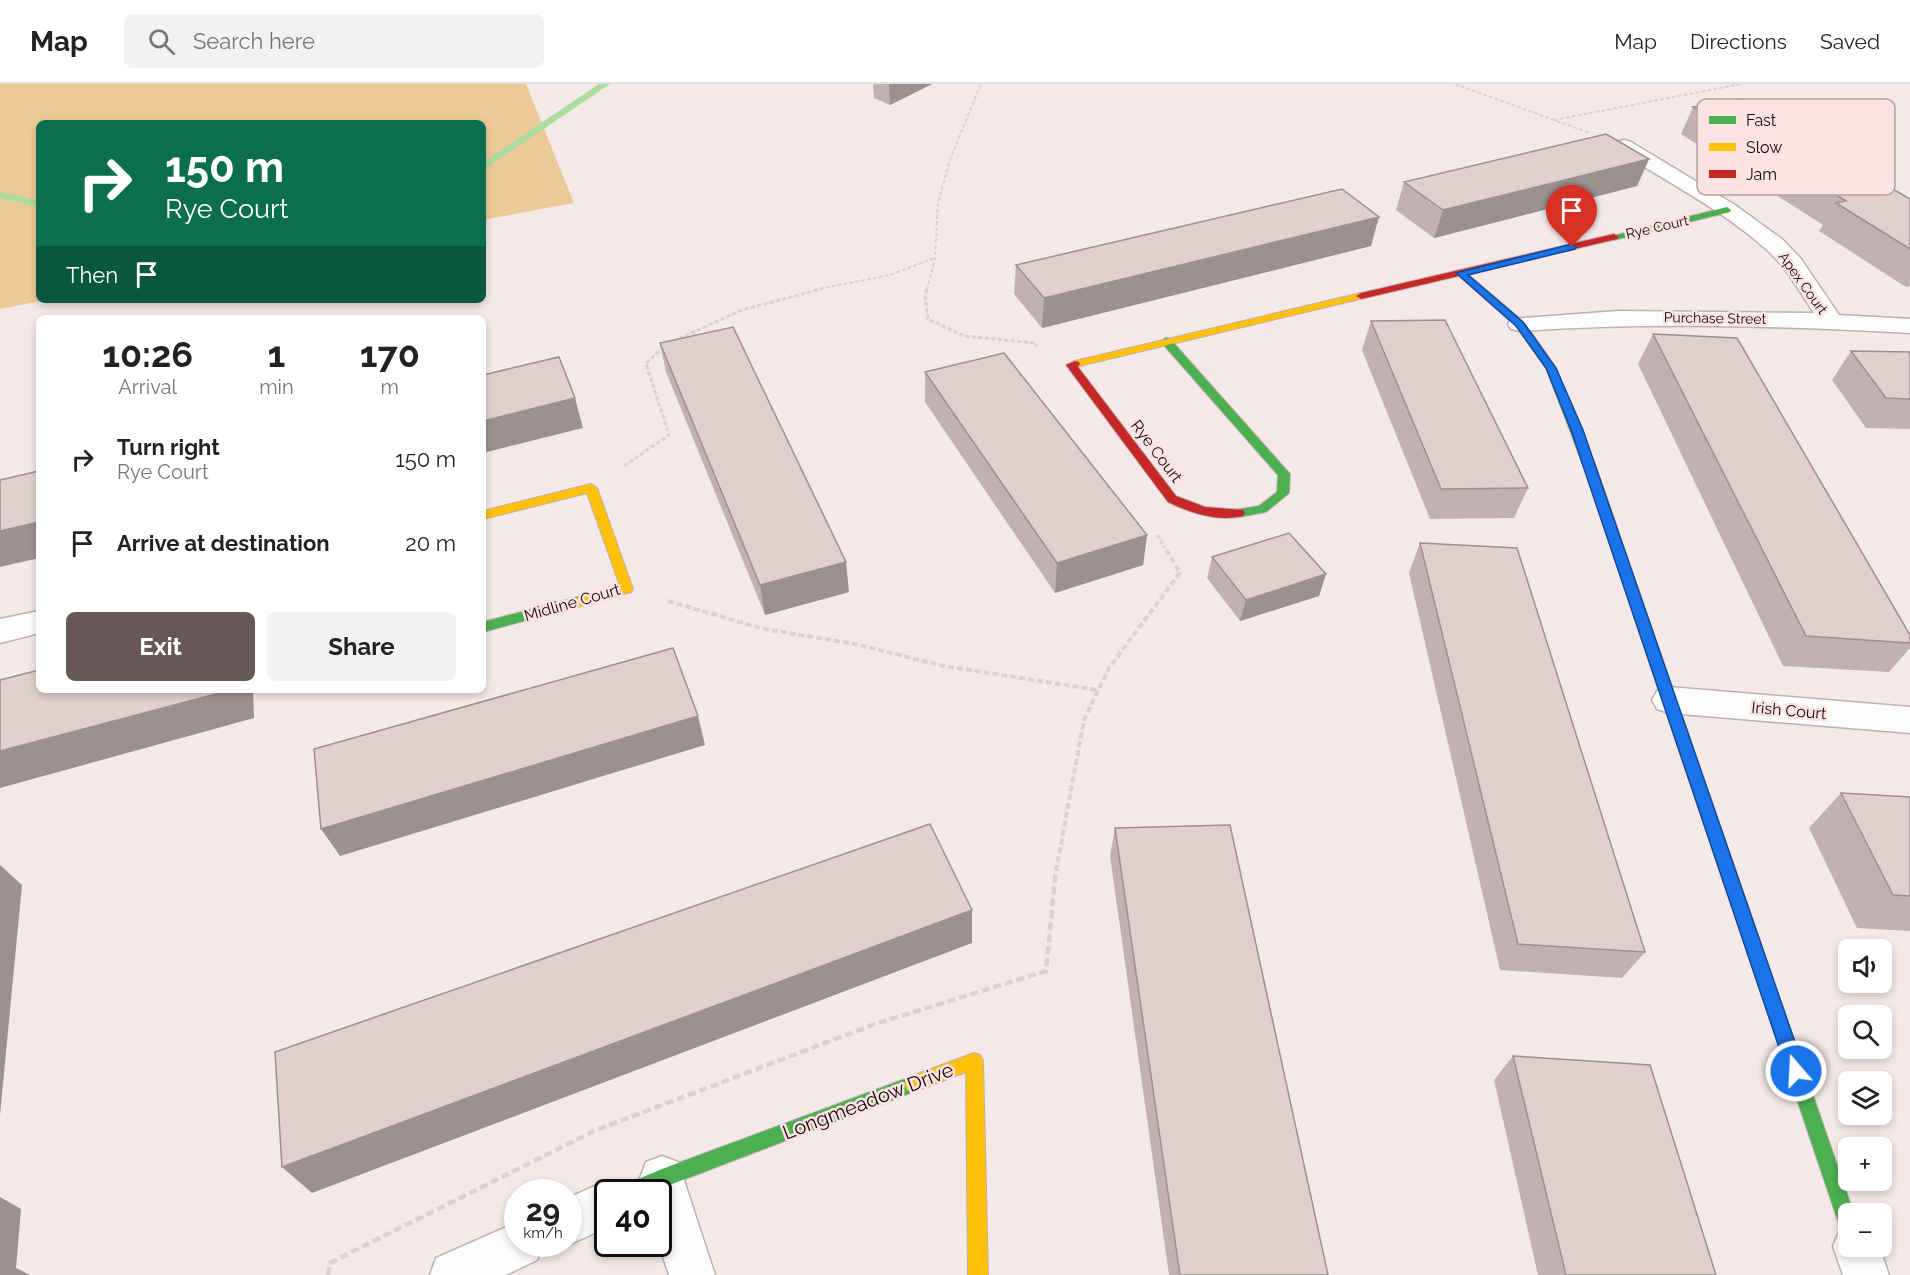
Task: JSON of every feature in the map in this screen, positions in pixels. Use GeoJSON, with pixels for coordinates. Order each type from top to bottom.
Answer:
{"type":"FeatureCollection","features":[{"type":"Feature","properties":{"kind":"street","name":"Apex Court"},"geometry":{"type":"LineString","coordinates":[[1624,146],[1697,191]]}},
{"type":"Feature","properties":{"kind":"street","name":"Apex Court"},"geometry":{"type":"LineString","coordinates":[[1703,195],[1775,245],[1793,264],[1832,321]]}},
{"type":"Feature","properties":{"kind":"street","name":"Rye Court"},"geometry":{"type":"LineString","coordinates":[[1166,341],[1284,474],[1283,493],[1262,509],[1228,515],[1197,511],[1172,499],[1071,365],[1166,341],[1727,210]]}},
{"type":"Feature","properties":{"kind":"street"},"geometry":{"type":"LineString","coordinates":[[1461,273],[1520,324],[1551,368],[1577,430],[1841,1203]]}},
{"type":"Feature","properties":{"kind":"street","name":"Purchase Street"},"geometry":{"type":"LineString","coordinates":[[1520,324],[1597,318],[1667,316],[1910,326]]}},
{"type":"Feature","properties":{"kind":"street"},"geometry":{"type":"LineString","coordinates":[[486,514],[591,488]]}},
{"type":"Feature","properties":{"kind":"street","name":"Midline Court"},"geometry":{"type":"LineString","coordinates":[[486,626],[627,589],[591,488]]}},
{"type":"Feature","properties":{"kind":"street"},"geometry":{"type":"LineString","coordinates":[[0,631],[36,623]]}},
{"type":"Feature","properties":{"kind":"street","name":"Irish Court"},"geometry":{"type":"LineString","coordinates":[[1669,700],[1910,720]]}},
{"type":"Feature","properties":{"kind":"street","name":"Longmeadow Drive"},"geometry":{"type":"LineString","coordinates":[[662,1179],[974,1061],[978,1275]]}},
{"type":"Feature","properties":{"kind":"street","name":"Longmeadow Drive"},"geometry":{"type":"LineString","coordinates":[[672,1236],[692,1275]]}},
{"type":"Feature","properties":{"kind":"street"},"geometry":{"type":"LineString","coordinates":[[453,1275],[504,1252]]}},
{"type":"Feature","properties":{"kind":"street"},"geometry":{"type":"LineString","coordinates":[[1860,1257],[1866,1275]]}},
{"type":"Feature","properties":{"kind":"path"},"geometry":{"type":"LineString","coordinates":[[981,84],[951,157],[938,202],[934,258],[924,296],[928,319],[964,336],[1035,343],[1041,353]]}},
{"type":"Feature","properties":{"kind":"path"},"geometry":{"type":"LineString","coordinates":[[1455,84],[1624,146]]}},
{"type":"Feature","properties":{"kind":"path"},"geometry":{"type":"LineString","coordinates":[[1554,120],[1741,84]]}},
{"type":"Feature","properties":{"kind":"path"},"geometry":{"type":"LineString","coordinates":[[591,488],[669,435],[646,364],[661,348],[704,324],[750,307],[815,290],[873,280],[910,270],[934,258]]}},
{"type":"Feature","properties":{"kind":"path"},"geometry":{"type":"LineString","coordinates":[[328,1275],[330,1263],[594,1131],[874,1024],[1046,971],[1057,858],[1084,720],[1109,668],[1180,573],[1155,533]]}},
{"type":"Feature","properties":{"kind":"path"},"geometry":{"type":"LineString","coordinates":[[627,589],[764,629],[855,644],[944,666],[1098,690]]}},
{"type":"Feature","properties":{"kind":"shaded area"},"geometry":{"type":"Polygon","coordinates":[[[0,84],[526,84],[574,203],[486,219],[486,120],[36,120],[36,302],[0,309],[0,84]]]}},
{"type":"Feature","properties":{"kind":"building"},"geometry":{"type":"Polygon","coordinates":[[[1606,134],[1649,159],[1443,210],[1404,182],[1606,134]]]}},
{"type":"Feature","properties":{"kind":"building"},"geometry":{"type":"Polygon","coordinates":[[[1342,189],[1379,217],[1044,298],[1016,265],[1342,189]]]}},
{"type":"Feature","properties":{"kind":"building"},"geometry":{"type":"Polygon","coordinates":[[[1895,190],[1910,199],[1910,249],[1836,203],[1846,201],[1836,195],[1895,195],[1895,190]]]}},
{"type":"Feature","properties":{"kind":"building"},"geometry":{"type":"Polygon","coordinates":[[[1445,320],[1528,488],[1441,489],[1371,321],[1445,320]]]}},
{"type":"Feature","properties":{"kind":"building"},"geometry":{"type":"Polygon","coordinates":[[[733,327],[846,562],[760,585],[660,343],[733,327]]]}},
{"type":"Feature","properties":{"kind":"building"},"geometry":{"type":"Polygon","coordinates":[[[1653,334],[1737,338],[1910,635],[1910,643],[1806,636],[1653,334]]]}},
{"type":"Feature","properties":{"kind":"building"},"geometry":{"type":"Polygon","coordinates":[[[1851,351],[1910,352],[1910,399],[1886,398],[1851,351]]]}},
{"type":"Feature","properties":{"kind":"building"},"geometry":{"type":"Polygon","coordinates":[[[1004,353],[1147,535],[1057,563],[925,372],[1004,353]]]}},
{"type":"Feature","properties":{"kind":"building"},"geometry":{"type":"Polygon","coordinates":[[[559,357],[575,398],[486,420],[486,374],[559,357]]]}},
{"type":"Feature","properties":{"kind":"building"},"geometry":{"type":"Polygon","coordinates":[[[36,472],[36,523],[0,531],[0,480],[36,472]]]}},
{"type":"Feature","properties":{"kind":"building"},"geometry":{"type":"Polygon","coordinates":[[[1289,533],[1326,574],[1246,600],[1212,557],[1289,533]]]}},
{"type":"Feature","properties":{"kind":"building"},"geometry":{"type":"Polygon","coordinates":[[[1420,543],[1517,548],[1645,952],[1518,944],[1420,543]]]}},
{"type":"Feature","properties":{"kind":"building"},"geometry":{"type":"Polygon","coordinates":[[[673,648],[698,716],[321,829],[314,749],[673,648]]]}},
{"type":"Feature","properties":{"kind":"building"},"geometry":{"type":"Polygon","coordinates":[[[36,671],[36,693],[220,693],[0,751],[0,680],[36,671]]]}},
{"type":"Feature","properties":{"kind":"building"},"geometry":{"type":"Polygon","coordinates":[[[1841,793],[1910,797],[1910,896],[1893,895],[1841,793]]]}},
{"type":"Feature","properties":{"kind":"building"},"geometry":{"type":"Polygon","coordinates":[[[930,824],[972,910],[282,1167],[275,1052],[930,824]]]}},
{"type":"Feature","properties":{"kind":"building"},"geometry":{"type":"Polygon","coordinates":[[[1230,825],[1328,1275],[1180,1275],[1115,828],[1230,825]]]}},
{"type":"Feature","properties":{"kind":"building"},"geometry":{"type":"Polygon","coordinates":[[[1513,1056],[1650,1065],[1716,1275],[1566,1275],[1513,1056]]]}},
{"type":"Feature","properties":{"kind":"waterway"},"geometry":{"type":"LineString","coordinates":[[486,165],[605,84]]}},
{"type":"Feature","properties":{"kind":"waterway"},"geometry":{"type":"LineString","coordinates":[[0,195],[36,203]]}},
{"type":"Feature","properties":{"kind":"traffic: fast"},"geometry":{"type":"LineString","coordinates":[[1614,237],[1727,210]]}},
{"type":"Feature","properties":{"kind":"traffic: fast"},"geometry":{"type":"LineString","coordinates":[[1461,273],[1520,324],[1551,368],[1591,470]]}},
{"type":"Feature","properties":{"kind":"traffic: fast"},"geometry":{"type":"LineString","coordinates":[[1166,341],[1284,474],[1283,493],[1262,509],[1239,513]]}},
{"type":"Feature","properties":{"kind":"traffic: fast"},"geometry":{"type":"LineString","coordinates":[[486,626],[578,602]]}},
{"type":"Feature","properties":{"kind":"traffic: fast"},"geometry":{"type":"LineString","coordinates":[[1735,892],[1841,1203]]}},
{"type":"Feature","properties":{"kind":"traffic: fast"},"geometry":{"type":"LineString","coordinates":[[660,1179],[913,1084]]}},
{"type":"Feature","properties":{"kind":"traffic: slow"},"geometry":{"type":"LineString","coordinates":[[1075,364],[1361,296]]}},
{"type":"Feature","properties":{"kind":"traffic: slow"},"geometry":{"type":"LineString","coordinates":[[1591,470],[1735,892]]}},
{"type":"Feature","properties":{"kind":"traffic: slow"},"geometry":{"type":"LineString","coordinates":[[486,514],[591,488],[627,589],[578,602]]}},
{"type":"Feature","properties":{"kind":"traffic: slow"},"geometry":{"type":"LineString","coordinates":[[913,1084],[974,1061],[978,1275]]}},
{"type":"Feature","properties":{"kind":"traffic: jam"},"geometry":{"type":"LineString","coordinates":[[1361,296],[1614,237]]}},
{"type":"Feature","properties":{"kind":"traffic: jam"},"geometry":{"type":"LineString","coordinates":[[1075,364],[1071,365],[1172,499],[1204,511],[1221,514],[1239,513]]}},
{"type":"Feature","properties":{"kind":"route"},"geometry":{"type":"LineString","coordinates":[[1572,247],[1461,273],[1520,324],[1551,368],[1577,430],[1796,1071]]}}]}
